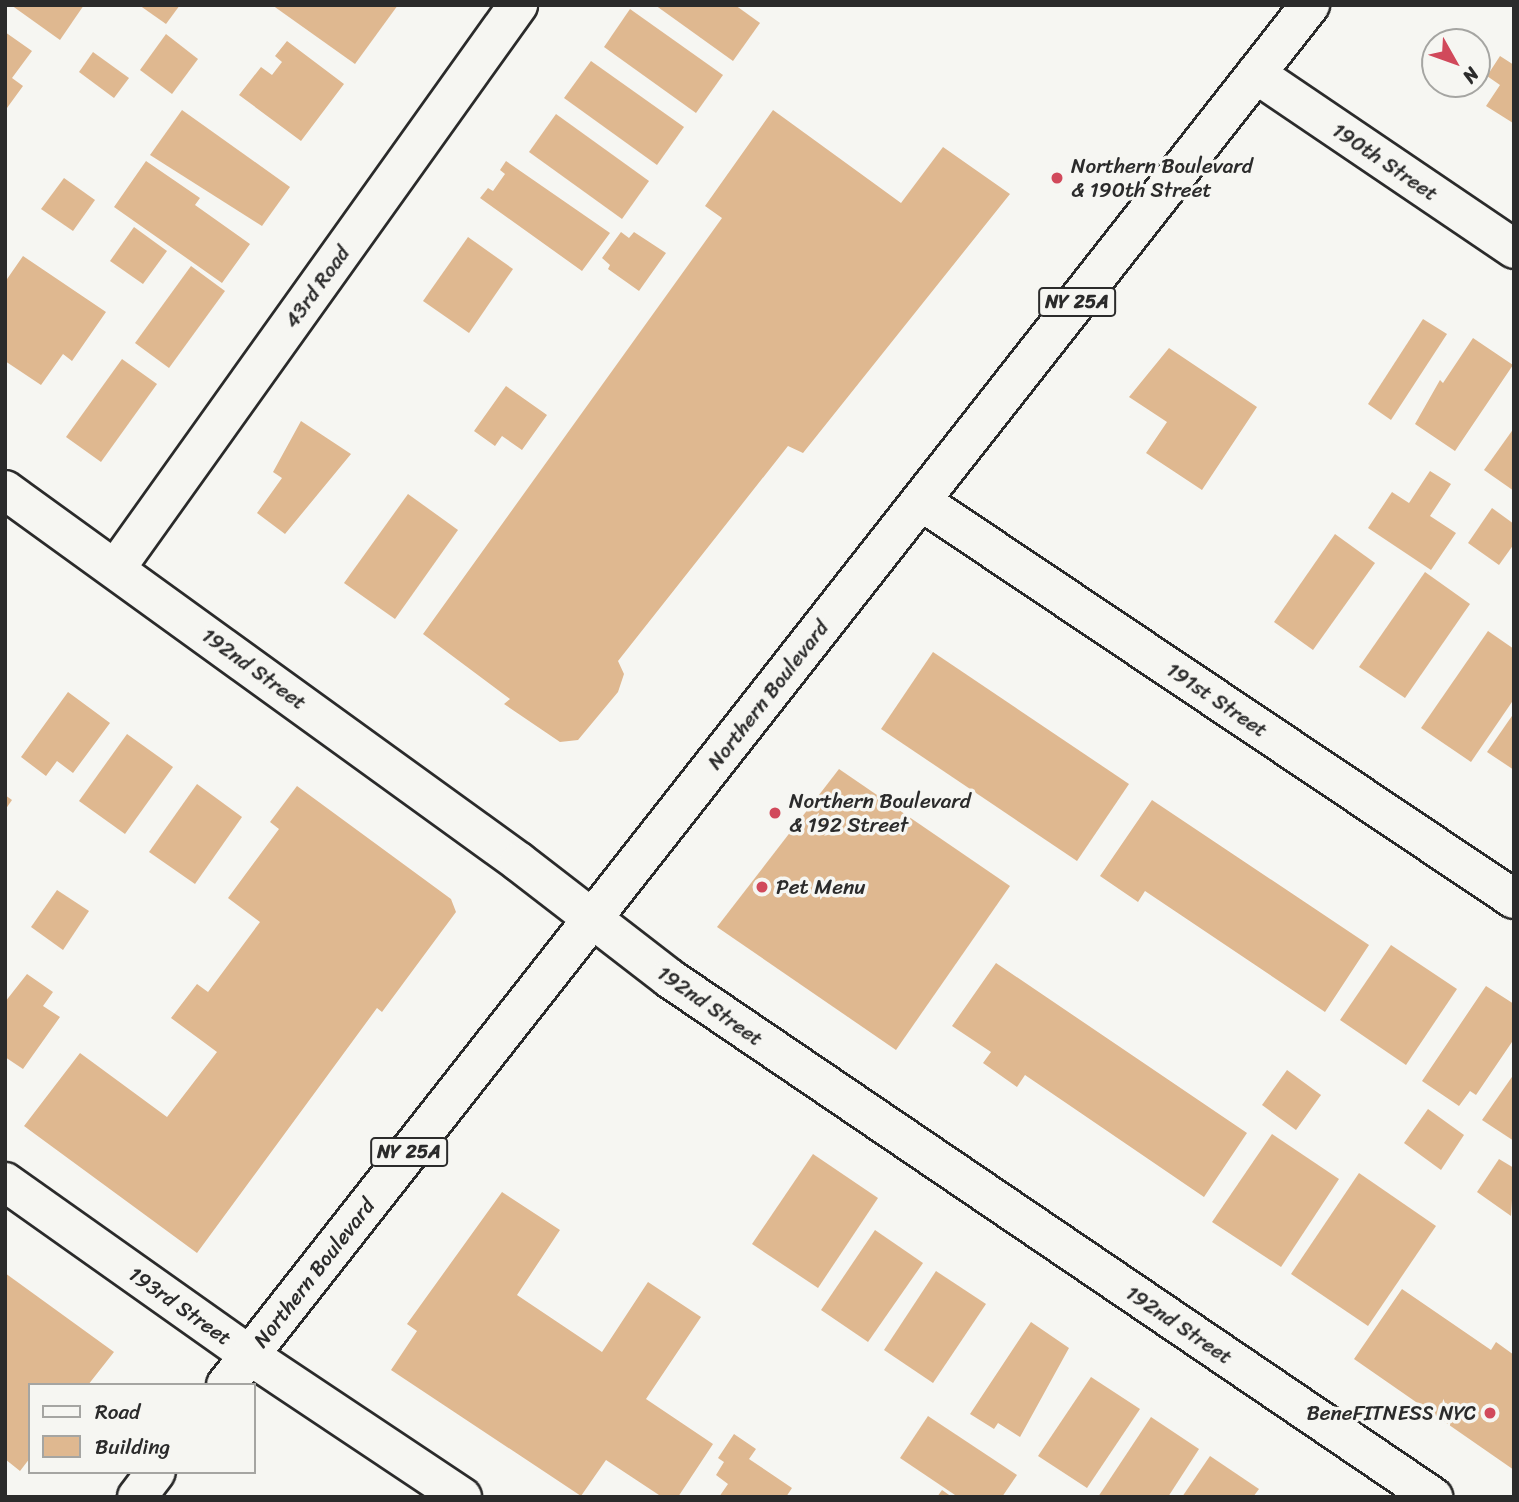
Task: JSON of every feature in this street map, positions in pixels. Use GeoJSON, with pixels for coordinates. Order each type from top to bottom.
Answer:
{"type":"FeatureCollection","features":[{"type":"Feature","properties":{"kind":"street","name":"43rd Road"},"geometry":{"type":"LineString","coordinates":[[116,569],[518,5]]}},
{"type":"Feature","properties":{"kind":"street","name":"Northern Boulevard"},"geometry":{"type":"LineString","coordinates":[[228,1383],[1310,5]]}},
{"type":"Feature","properties":{"kind":"street","name":"190th Street"},"geometry":{"type":"LineString","coordinates":[[1256,74],[1514,249]]}},
{"type":"Feature","properties":{"kind":"street","name":"192nd Street"},"geometry":{"type":"LineString","coordinates":[[5,490],[732,1022],[1433,1497]]}},
{"type":"Feature","properties":{"kind":"street","name":"191st Street"},"geometry":{"type":"LineString","coordinates":[[921,501],[1514,899]]}},
{"type":"Feature","properties":{"kind":"street","name":"193rd Street"},"geometry":{"type":"LineString","coordinates":[[5,1182],[249,1355],[462,1497]]}},
{"type":"Feature","properties":{"kind":"street"},"geometry":{"type":"LineString","coordinates":[[137,1497],[154,1474]]}},
{"type":"Feature","properties":{"kind":"building"},"geometry":{"type":"Polygon","coordinates":[[[11,5],[84,5],[60,40],[11,5]]]}},
{"type":"Feature","properties":{"kind":"building"},"geometry":{"type":"Polygon","coordinates":[[[139,5],[180,5],[166,24],[139,5]]]}},
{"type":"Feature","properties":{"kind":"building"},"geometry":{"type":"Polygon","coordinates":[[[272,5],[398,5],[355,64],[272,5]]]}},
{"type":"Feature","properties":{"kind":"building"},"geometry":{"type":"Polygon","coordinates":[[[655,5],[735,5],[760,23],[733,61],[655,5]]]}},
{"type":"Feature","properties":{"kind":"building"},"geometry":{"type":"Polygon","coordinates":[[[630,9],[723,75],[696,113],[604,47],[630,9]]]}},
{"type":"Feature","properties":{"kind":"building"},"geometry":{"type":"Polygon","coordinates":[[[5,32],[32,51],[12,78],[23,86],[7,108],[5,32]]]}},
{"type":"Feature","properties":{"kind":"building"},"geometry":{"type":"Polygon","coordinates":[[[166,34],[198,59],[172,94],[140,70],[166,34]]]}},
{"type":"Feature","properties":{"kind":"building"},"geometry":{"type":"Polygon","coordinates":[[[287,41],[344,84],[301,141],[239,95],[261,67],[272,75],[282,62],[275,56],[287,41]]]}},
{"type":"Feature","properties":{"kind":"building"},"geometry":{"type":"Polygon","coordinates":[[[93,52],[129,78],[114,98],[79,72],[93,52]]]}},
{"type":"Feature","properties":{"kind":"building"},"geometry":{"type":"Polygon","coordinates":[[[1500,56],[1514,65],[1513,123],[1486,106],[1500,85],[1491,79],[1491,70],[1500,56]]]}},
{"type":"Feature","properties":{"kind":"building"},"geometry":{"type":"Polygon","coordinates":[[[591,61],[684,127],[657,165],[564,98],[591,61]]]}},
{"type":"Feature","properties":{"kind":"building"},"geometry":{"type":"Polygon","coordinates":[[[182,110],[290,187],[262,226],[150,155],[182,110]]]}},
{"type":"Feature","properties":{"kind":"building"},"geometry":{"type":"Polygon","coordinates":[[[773,110],[901,203],[943,147],[1010,194],[803,453],[788,446],[618,661],[624,674],[618,692],[578,740],[560,742],[504,704],[510,699],[423,634],[722,218],[705,206],[773,110]]]}},
{"type":"Feature","properties":{"kind":"building"},"geometry":{"type":"Polygon","coordinates":[[[556,114],[649,181],[622,219],[529,152],[556,114]]]}},
{"type":"Feature","properties":{"kind":"building"},"geometry":{"type":"Polygon","coordinates":[[[146,161],[200,198],[195,205],[250,244],[222,283],[114,207],[146,161]]]}},
{"type":"Feature","properties":{"kind":"building"},"geometry":{"type":"Polygon","coordinates":[[[506,161],[610,233],[582,271],[480,198],[488,188],[493,191],[505,174],[500,170],[506,161]]]}},
{"type":"Feature","properties":{"kind":"building"},"geometry":{"type":"Polygon","coordinates":[[[64,178],[95,200],[73,231],[41,209],[64,178]]]}},
{"type":"Feature","properties":{"kind":"building"},"geometry":{"type":"Polygon","coordinates":[[[134,227],[167,251],[143,284],[110,261],[134,227]]]}},
{"type":"Feature","properties":{"kind":"building"},"geometry":{"type":"Polygon","coordinates":[[[621,232],[629,238],[634,232],[666,253],[639,291],[608,269],[610,265],[602,258],[621,232]]]}},
{"type":"Feature","properties":{"kind":"building"},"geometry":{"type":"Polygon","coordinates":[[[468,237],[513,269],[469,333],[423,301],[468,237]]]}},
{"type":"Feature","properties":{"kind":"building"},"geometry":{"type":"Polygon","coordinates":[[[23,256],[106,312],[72,361],[63,354],[41,385],[5,361],[5,282],[23,256]]]}},
{"type":"Feature","properties":{"kind":"building"},"geometry":{"type":"Polygon","coordinates":[[[191,266],[225,291],[169,368],[135,343],[191,266]]]}},
{"type":"Feature","properties":{"kind":"building"},"geometry":{"type":"Polygon","coordinates":[[[1423,319],[1447,334],[1391,420],[1368,404],[1423,319]]]}},
{"type":"Feature","properties":{"kind":"building"},"geometry":{"type":"Polygon","coordinates":[[[1473,338],[1513,365],[1455,451],[1415,424],[1440,380],[1443,383],[1473,338]]]}},
{"type":"Feature","properties":{"kind":"building"},"geometry":{"type":"Polygon","coordinates":[[[1169,348],[1257,407],[1202,490],[1146,453],[1167,422],[1129,397],[1169,348]]]}},
{"type":"Feature","properties":{"kind":"building"},"geometry":{"type":"Polygon","coordinates":[[[122,359],[157,384],[101,462],[66,437],[122,359]]]}},
{"type":"Feature","properties":{"kind":"building"},"geometry":{"type":"Polygon","coordinates":[[[506,386],[547,415],[522,450],[502,436],[495,446],[474,431],[506,386]]]}},
{"type":"Feature","properties":{"kind":"building"},"geometry":{"type":"Polygon","coordinates":[[[301,421],[351,454],[285,534],[257,513],[282,478],[273,472],[301,421]]]}},
{"type":"Feature","properties":{"kind":"building"},"geometry":{"type":"Polygon","coordinates":[[[1514,428],[1514,491],[1484,470],[1514,428]]]}},
{"type":"Feature","properties":{"kind":"building"},"geometry":{"type":"Polygon","coordinates":[[[1430,471],[1451,484],[1430,516],[1456,533],[1431,570],[1368,528],[1392,492],[1409,503],[1430,471]]]}},
{"type":"Feature","properties":{"kind":"building"},"geometry":{"type":"Polygon","coordinates":[[[408,494],[458,530],[395,619],[344,583],[408,494]]]}},
{"type":"Feature","properties":{"kind":"building"},"geometry":{"type":"Polygon","coordinates":[[[1492,508],[1514,524],[1514,544],[1499,565],[1468,543],[1492,508]]]}},
{"type":"Feature","properties":{"kind":"building"},"geometry":{"type":"Polygon","coordinates":[[[1335,534],[1375,563],[1313,650],[1274,622],[1335,534]]]}},
{"type":"Feature","properties":{"kind":"building"},"geometry":{"type":"Polygon","coordinates":[[[1425,572],[1470,604],[1405,698],[1359,667],[1425,572]]]}},
{"type":"Feature","properties":{"kind":"building"},"geometry":{"type":"Polygon","coordinates":[[[1488,631],[1514,649],[1514,699],[1471,762],[1421,728],[1488,631]]]}},
{"type":"Feature","properties":{"kind":"building"},"geometry":{"type":"Polygon","coordinates":[[[933,652],[1129,784],[1077,861],[881,729],[933,652]]]}},
{"type":"Feature","properties":{"kind":"building"},"geometry":{"type":"Polygon","coordinates":[[[68,692],[110,723],[73,773],[57,761],[46,776],[21,757],[68,692]]]}},
{"type":"Feature","properties":{"kind":"building"},"geometry":{"type":"Polygon","coordinates":[[[1514,713],[1514,770],[1487,752],[1514,713]]]}},
{"type":"Feature","properties":{"kind":"building"},"geometry":{"type":"Polygon","coordinates":[[[127,734],[173,767],[125,834],[79,801],[127,734]]]}},
{"type":"Feature","properties":{"kind":"building"},"geometry":{"type":"Polygon","coordinates":[[[839,769],[1010,886],[896,1050],[717,927],[839,769]]]}},
{"type":"Feature","properties":{"kind":"building"},"geometry":{"type":"Polygon","coordinates":[[[197,784],[242,817],[195,884],[149,852],[197,784]]]}},
{"type":"Feature","properties":{"kind":"building"},"geometry":{"type":"Polygon","coordinates":[[[297,786],[451,899],[456,912],[382,1012],[377,1008],[197,1253],[24,1126],[80,1053],[167,1117],[217,1052],[171,1018],[197,984],[208,992],[260,922],[228,898],[279,829],[270,822],[297,786]]]}},
{"type":"Feature","properties":{"kind":"building"},"geometry":{"type":"Polygon","coordinates":[[[5,795],[12,800],[5,810],[5,795]]]}},
{"type":"Feature","properties":{"kind":"building"},"geometry":{"type":"Polygon","coordinates":[[[1152,800],[1369,945],[1325,1012],[1145,891],[1138,902],[1100,876],[1152,800]]]}},
{"type":"Feature","properties":{"kind":"building"},"geometry":{"type":"Polygon","coordinates":[[[57,890],[89,911],[63,950],[31,927],[57,890]]]}},
{"type":"Feature","properties":{"kind":"building"},"geometry":{"type":"Polygon","coordinates":[[[1391,945],[1457,989],[1406,1065],[1340,1020],[1391,945]]]}},
{"type":"Feature","properties":{"kind":"building"},"geometry":{"type":"Polygon","coordinates":[[[996,963],[1247,1133],[1204,1197],[1025,1075],[1017,1087],[983,1063],[991,1052],[952,1026],[996,963]]]}},
{"type":"Feature","properties":{"kind":"building"},"geometry":{"type":"Polygon","coordinates":[[[27,974],[53,992],[43,1006],[60,1017],[23,1069],[5,1057],[5,1002],[27,974]]]}},
{"type":"Feature","properties":{"kind":"building"},"geometry":{"type":"Polygon","coordinates":[[[1486,986],[1514,1004],[1514,1039],[1476,1095],[1470,1091],[1459,1106],[1422,1081],[1486,986]]]}},
{"type":"Feature","properties":{"kind":"building"},"geometry":{"type":"Polygon","coordinates":[[[1287,1070],[1321,1095],[1296,1130],[1262,1105],[1287,1070]]]}},
{"type":"Feature","properties":{"kind":"building"},"geometry":{"type":"Polygon","coordinates":[[[1514,1074],[1514,1141],[1482,1120],[1514,1074]]]}},
{"type":"Feature","properties":{"kind":"building"},"geometry":{"type":"Polygon","coordinates":[[[1428,1109],[1464,1135],[1441,1170],[1404,1143],[1428,1109]]]}},
{"type":"Feature","properties":{"kind":"building"},"geometry":{"type":"Polygon","coordinates":[[[1272,1134],[1339,1179],[1281,1267],[1212,1222],[1272,1134]]]}},
{"type":"Feature","properties":{"kind":"building"},"geometry":{"type":"Polygon","coordinates":[[[813,1154],[878,1198],[818,1288],[752,1244],[813,1154]]]}},
{"type":"Feature","properties":{"kind":"building"},"geometry":{"type":"Polygon","coordinates":[[[1499,1159],[1514,1168],[1511,1216],[1477,1192],[1499,1159]]]}},
{"type":"Feature","properties":{"kind":"building"},"geometry":{"type":"Polygon","coordinates":[[[1359,1173],[1436,1226],[1368,1326],[1291,1274],[1359,1173]]]}},
{"type":"Feature","properties":{"kind":"building"},"geometry":{"type":"Polygon","coordinates":[[[502,1192],[560,1230],[517,1295],[602,1352],[648,1282],[701,1317],[646,1399],[713,1444],[678,1497],[662,1497],[606,1460],[581,1496],[391,1370],[417,1331],[407,1324],[502,1192]]]}},
{"type":"Feature","properties":{"kind":"building"},"geometry":{"type":"Polygon","coordinates":[[[875,1230],[923,1263],[868,1342],[821,1310],[875,1230]]]}},
{"type":"Feature","properties":{"kind":"building"},"geometry":{"type":"Polygon","coordinates":[[[936,1271],[986,1304],[933,1383],[884,1350],[936,1271]]]}},
{"type":"Feature","properties":{"kind":"building"},"geometry":{"type":"Polygon","coordinates":[[[5,1273],[114,1352],[90,1383],[28,1383],[28,1461],[20,1471],[5,1459],[5,1273]]]}},
{"type":"Feature","properties":{"kind":"building"},"geometry":{"type":"Polygon","coordinates":[[[1402,1289],[1491,1350],[1496,1342],[1514,1355],[1514,1470],[1354,1359],[1402,1289]]]}},
{"type":"Feature","properties":{"kind":"building"},"geometry":{"type":"Polygon","coordinates":[[[1031,1322],[1069,1348],[1020,1437],[998,1423],[994,1429],[970,1414],[1031,1322]]]}},
{"type":"Feature","properties":{"kind":"building"},"geometry":{"type":"Polygon","coordinates":[[[1091,1377],[1140,1409],[1087,1488],[1038,1456],[1091,1377]]]}},
{"type":"Feature","properties":{"kind":"building"},"geometry":{"type":"Polygon","coordinates":[[[928,1416],[1017,1475],[1002,1497],[958,1497],[900,1458],[928,1416]]]}},
{"type":"Feature","properties":{"kind":"building"},"geometry":{"type":"Polygon","coordinates":[[[1151,1417],[1199,1449],[1168,1497],[1098,1497],[1151,1417]]]}},
{"type":"Feature","properties":{"kind":"building"},"geometry":{"type":"Polygon","coordinates":[[[734,1434],[756,1449],[749,1459],[792,1488],[786,1497],[719,1497],[728,1484],[716,1475],[724,1462],[718,1458],[734,1434]]]}},
{"type":"Feature","properties":{"kind":"building"},"geometry":{"type":"Polygon","coordinates":[[[1210,1456],[1259,1489],[1253,1497],[1182,1497],[1210,1456]]]}},
{"type":"Feature","properties":{"kind":"building"},"geometry":{"type":"Polygon","coordinates":[[[942,1490],[952,1497],[937,1497],[942,1490]]]}},
{"type":"Feature","properties":{"kind":"place","name":"Northern Boulevard & 190th Street"},"geometry":{"type":"Point","coordinates":[1057,178]}},
{"type":"Feature","properties":{"kind":"place","name":"Northern Boulevard & 192 Street"},"geometry":{"type":"Point","coordinates":[775,813]}},
{"type":"Feature","properties":{"kind":"place","name":"Pet Menu"},"geometry":{"type":"Point","coordinates":[762,887]}},
{"type":"Feature","properties":{"kind":"place","name":"BeneFITNESS NYC"},"geometry":{"type":"Point","coordinates":[1490,1413]}}]}
